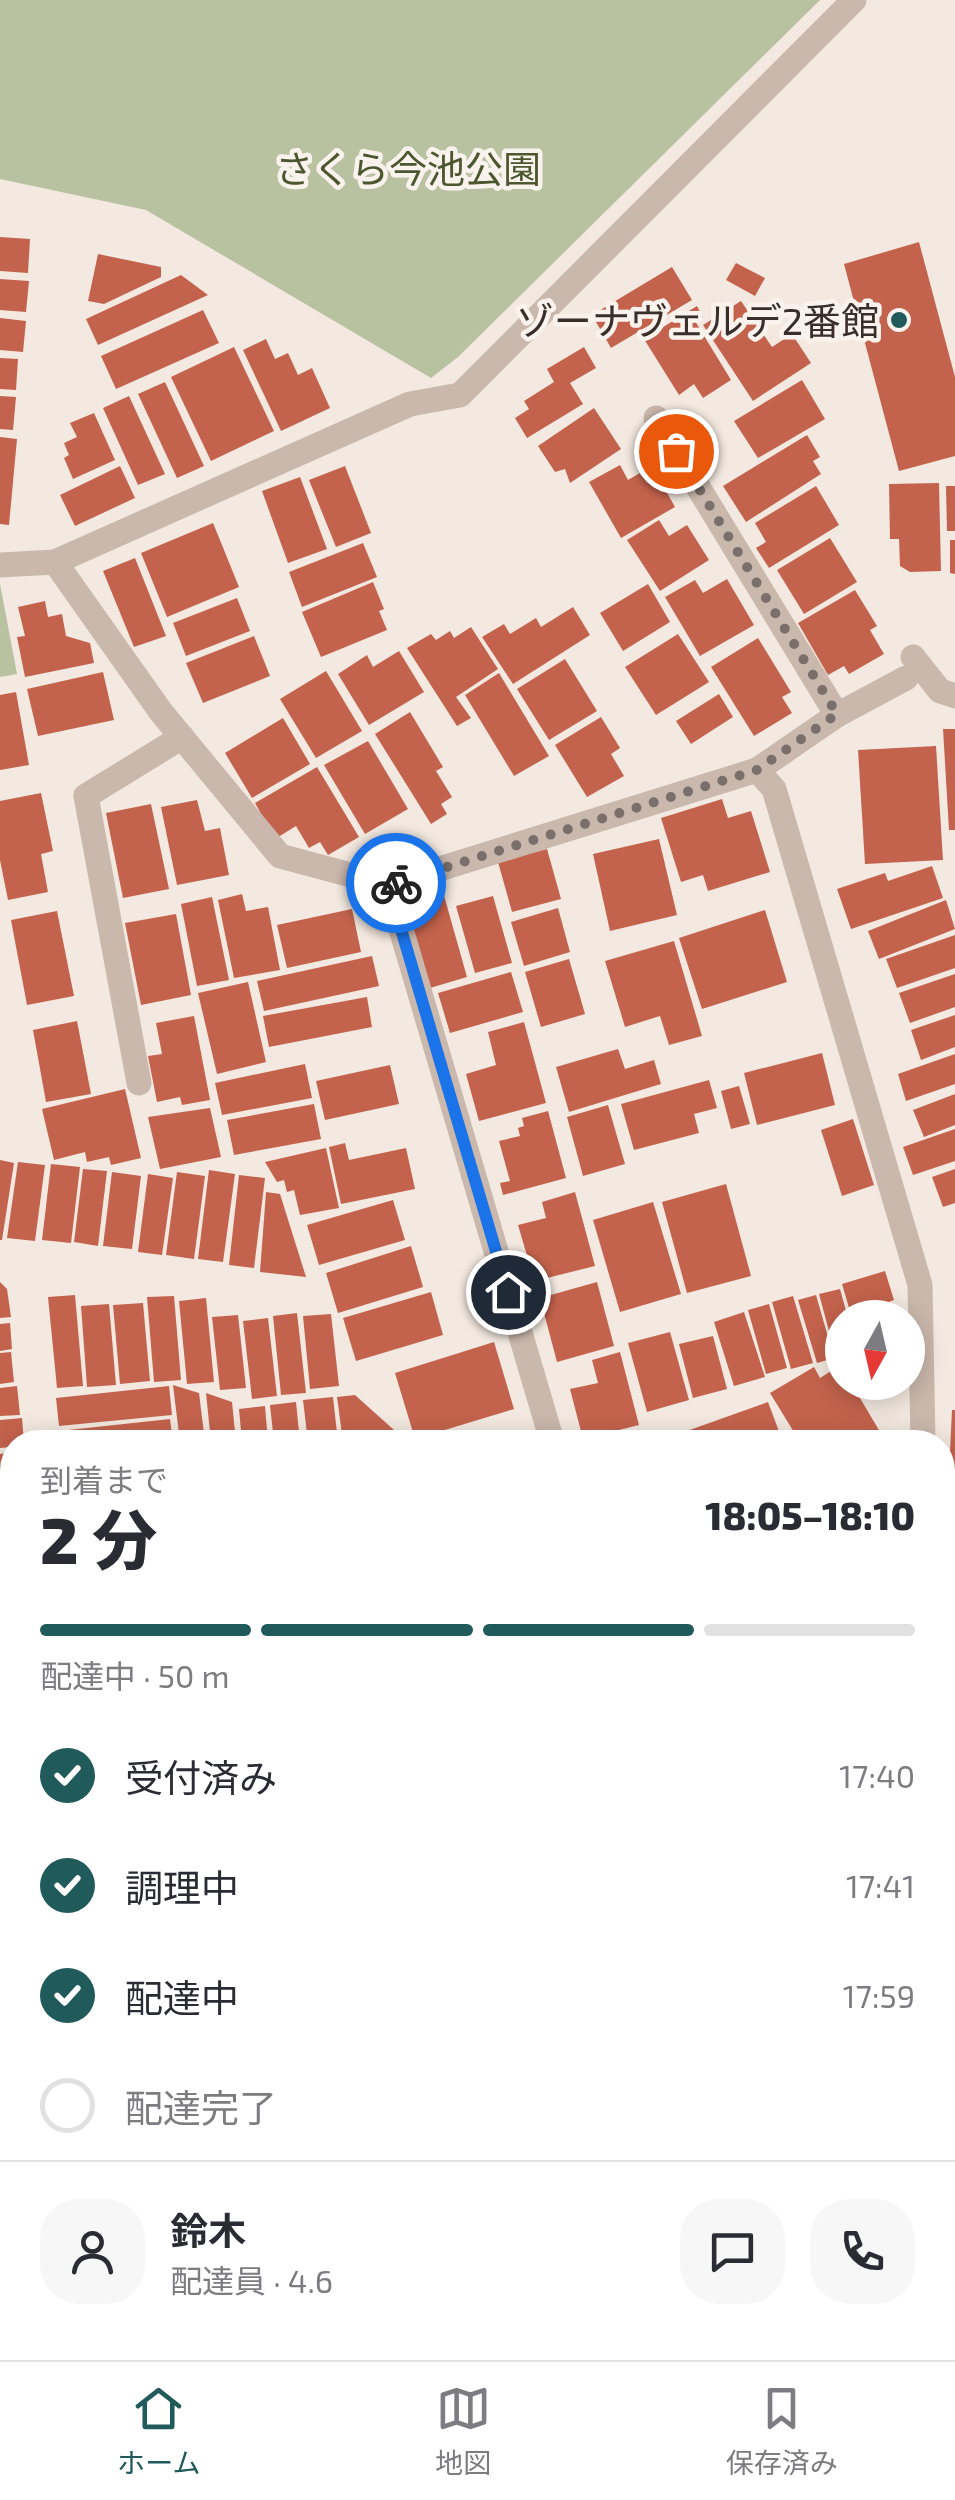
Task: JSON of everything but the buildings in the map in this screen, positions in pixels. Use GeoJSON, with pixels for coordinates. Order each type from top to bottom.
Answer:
{"type":"FeatureCollection","features":[{"type":"Feature","properties":{"kind":"street"},"geometry":{"type":"LineString","coordinates":[[0,565],[55,562],[410,404],[460,395],[854,0]]}},
{"type":"Feature","properties":{"kind":"street"},"geometry":{"type":"LineString","coordinates":[[656,418],[837,714]]}},
{"type":"Feature","properties":{"kind":"street"},"geometry":{"type":"LineString","coordinates":[[55,562],[182,738],[280,856],[388,885],[757,770],[910,668],[940,691],[955,696]]}},
{"type":"Feature","properties":{"kind":"street"},"geometry":{"type":"LineString","coordinates":[[139,1083],[86,796],[182,738]]}},
{"type":"Feature","properties":{"kind":"street"},"geometry":{"type":"LineString","coordinates":[[757,770],[774,789],[920,1286],[923,1430]]}},
{"type":"Feature","properties":{"kind":"street"},"geometry":{"type":"LineString","coordinates":[[388,885],[549,1430]]}},
{"type":"Feature","properties":{"kind":"green space","name":"さくら今池公園"},"geometry":{"type":"Polygon","coordinates":[[[0,0],[820,0],[458,357],[431,378],[146,210],[0,179],[0,0]]]}},
{"type":"Feature","properties":{"kind":"green space"},"geometry":{"type":"Polygon","coordinates":[[[0,584],[17,674],[0,677],[0,584]]]}},
{"type":"Feature","properties":{"kind":"way so far"},"geometry":{"type":"LineString","coordinates":[[396,883],[757,770],[837,714],[676,451]]}},
{"type":"Feature","properties":{"kind":"place","name":"ゾーナヴェルデ2番館"},"geometry":{"type":"Point","coordinates":[899,320]}},
{"type":"Feature","properties":{"kind":"route"},"geometry":{"type":"LineString","coordinates":[[396,883],[388,885],[508,1292]]}}]}
